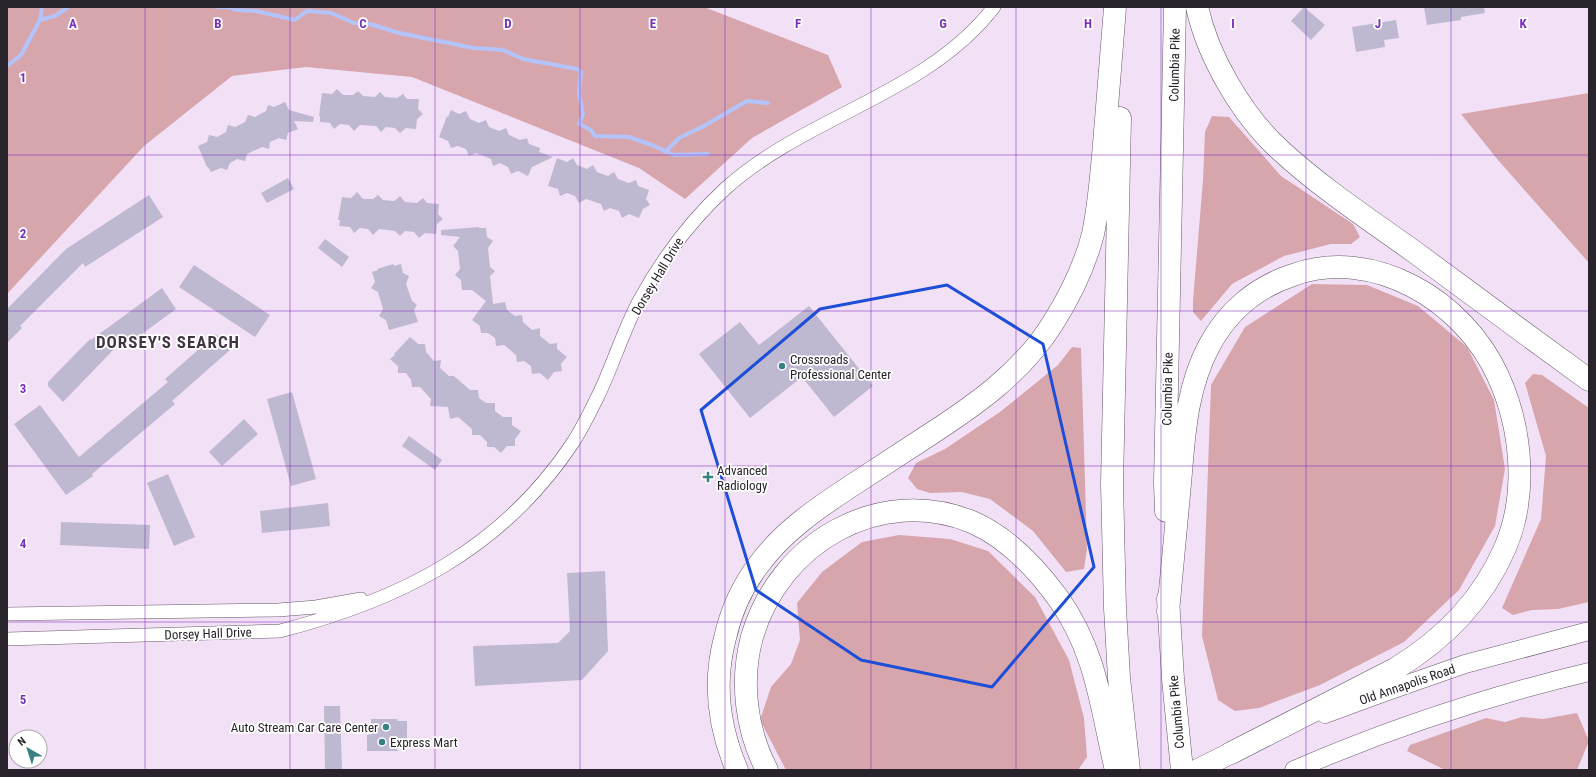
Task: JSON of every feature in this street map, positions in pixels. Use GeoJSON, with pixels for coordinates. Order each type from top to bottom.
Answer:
{"type":"FeatureCollection","features":[{"type":"Feature","properties":{"kind":"highway"},"geometry":{"type":"LineString","coordinates":[[737,770],[724,732],[720,710],[720,666],[729,622],[748,580],[759,563],[794,527],[831,500],[988,395],[1010,375],[1031,352],[1052,325],[1067,298],[1080,270],[1092,236],[1100,195],[1115,7]]}},
{"type":"Feature","properties":{"kind":"highway"},"geometry":{"type":"LineString","coordinates":[[1122,7],[1112,484],[1118,655],[1128,770]]}},
{"type":"Feature","properties":{"kind":"highway","name":"Columbia Pike"},"geometry":{"type":"LineString","coordinates":[[1175,7],[1165,483],[1168,612],[1182,770]]}},
{"type":"Feature","properties":{"kind":"highway"},"geometry":{"type":"LineString","coordinates":[[1198,7],[1206,36],[1228,82],[1242,105],[1261,129],[1279,148],[1323,184],[1589,380]]}},
{"type":"Feature","properties":{"kind":"highway"},"geometry":{"type":"LineString","coordinates":[[1168,612],[1185,427],[1191,395],[1208,348],[1226,320],[1238,307],[1270,283],[1303,271],[1320,267],[1358,267],[1392,276],[1406,282],[1437,302],[1455,318],[1476,342],[1498,375],[1509,403],[1514,426],[1519,476],[1518,499],[1513,523],[1505,547],[1493,571],[1479,594],[1463,614],[1442,635],[1418,655],[1395,670],[1231,753]]}},
{"type":"Feature","properties":{"kind":"highway"},"geometry":{"type":"LineString","coordinates":[[767,770],[756,747],[748,717],[746,697],[749,652],[758,620],[784,575],[815,545],[834,532],[854,522],[873,514],[895,510],[936,512],[974,523],[1010,546],[1027,561],[1058,599],[1083,643],[1092,666],[1100,695],[1116,770]]}},
{"type":"Feature","properties":{"kind":"main road","name":"Old Annapolis Road"},"geometry":{"type":"LineString","coordinates":[[1231,753],[1302,723],[1384,692],[1465,664],[1589,631]]}},
{"type":"Feature","properties":{"kind":"main road"},"geometry":{"type":"LineString","coordinates":[[1294,770],[1403,727],[1476,703],[1589,672]]}},
{"type":"Feature","properties":{"kind":"main road"},"geometry":{"type":"LineString","coordinates":[[1197,770],[1231,753]]}},
{"type":"Feature","properties":{"kind":"street","name":"Dorsey Hall Drive"},"geometry":{"type":"LineString","coordinates":[[7,639],[280,631],[320,620],[360,606],[431,574],[455,560],[487,537],[514,513],[545,480],[573,442],[594,402],[639,302],[673,246],[698,216],[726,188],[757,163],[795,139],[901,83],[933,64],[955,48],[994,7]]}},
{"type":"Feature","properties":{"kind":"street","name":"Dorsey Hall Drive"},"geometry":{"type":"LineString","coordinates":[[7,614],[278,610],[316,607],[358,600],[402,588]]}},
{"type":"Feature","properties":{"kind":"highlighted area"},"geometry":{"type":"Polygon","coordinates":[[[947,285],[1043,344],[1094,567],[992,687],[861,660],[756,590],[701,410],[820,309],[947,285]]]}},
{"type":"Feature","properties":{"kind":"shaded area"},"geometry":{"type":"Polygon","coordinates":[[[7,7],[704,7],[828,55],[842,87],[752,138],[685,199],[639,168],[412,77],[306,67],[232,76],[144,146],[7,294],[7,7]]]}},
{"type":"Feature","properties":{"kind":"shaded area"},"geometry":{"type":"Polygon","coordinates":[[[1589,93],[1589,263],[1498,160],[1461,114],[1589,93]]]}},
{"type":"Feature","properties":{"kind":"shaded area"},"geometry":{"type":"Polygon","coordinates":[[[1212,116],[1229,117],[1281,176],[1353,224],[1360,237],[1351,244],[1331,244],[1284,256],[1232,284],[1201,321],[1193,312],[1193,301],[1203,180],[1205,132],[1212,116]]]}},
{"type":"Feature","properties":{"kind":"shaded area"},"geometry":{"type":"Polygon","coordinates":[[[1312,284],[1367,285],[1418,306],[1467,347],[1494,400],[1505,469],[1495,526],[1459,590],[1404,642],[1320,685],[1259,708],[1235,711],[1218,700],[1202,636],[1211,385],[1245,327],[1312,284]]]}},
{"type":"Feature","properties":{"kind":"shaded area"},"geometry":{"type":"Polygon","coordinates":[[[1072,347],[1081,348],[1087,549],[1084,569],[1066,572],[1033,531],[990,499],[962,492],[930,493],[917,489],[908,478],[916,463],[945,449],[1000,412],[1058,365],[1072,347]]]}},
{"type":"Feature","properties":{"kind":"shaded area"},"geometry":{"type":"Polygon","coordinates":[[[1533,374],[1542,375],[1589,408],[1589,602],[1558,609],[1532,610],[1513,615],[1502,608],[1541,519],[1546,456],[1525,383],[1533,374]]]}},
{"type":"Feature","properties":{"kind":"shaded area"},"geometry":{"type":"Polygon","coordinates":[[[899,535],[950,539],[988,551],[1035,597],[1069,660],[1084,718],[1087,757],[1078,770],[786,770],[760,720],[771,687],[791,664],[800,640],[797,603],[822,572],[862,542],[899,535]]]}},
{"type":"Feature","properties":{"kind":"shaded area"},"geometry":{"type":"Polygon","coordinates":[[[1577,713],[1589,741],[1577,770],[1445,770],[1407,751],[1410,745],[1486,718],[1505,722],[1522,717],[1543,719],[1577,713]]]}},
{"type":"Feature","properties":{"kind":"building"},"geometry":{"type":"Polygon","coordinates":[[[1304,7],[1325,25],[1311,40],[1291,21],[1304,7]]]}},
{"type":"Feature","properties":{"kind":"building"},"geometry":{"type":"Polygon","coordinates":[[[1424,7],[1484,7],[1485,13],[1461,17],[1461,20],[1427,25],[1424,7]]]}},
{"type":"Feature","properties":{"kind":"building"},"geometry":{"type":"Polygon","coordinates":[[[1396,20],[1399,38],[1384,40],[1385,47],[1356,52],[1352,27],[1396,20]]]}},
{"type":"Feature","properties":{"kind":"building"},"geometry":{"type":"Polygon","coordinates":[[[337,89],[343,95],[353,95],[358,91],[363,96],[375,97],[380,92],[385,97],[397,98],[403,94],[407,99],[419,99],[418,109],[423,114],[417,119],[416,129],[406,128],[400,133],[395,128],[386,127],[381,132],[376,126],[360,125],[354,131],[349,125],[340,124],[334,129],[330,123],[320,122],[319,116],[322,93],[332,94],[337,89]]]}},
{"type":"Feature","properties":{"kind":"building"},"geometry":{"type":"Polygon","coordinates":[[[285,102],[289,110],[314,117],[313,122],[294,121],[298,129],[288,133],[286,140],[279,138],[270,142],[269,149],[262,147],[247,154],[245,161],[237,159],[230,163],[227,170],[221,168],[211,172],[207,167],[198,146],[207,142],[209,135],[217,137],[226,132],[228,125],[235,127],[245,122],[248,115],[255,117],[266,111],[268,105],[274,107],[285,102]]]}},
{"type":"Feature","properties":{"kind":"building"},"geometry":{"type":"Polygon","coordinates":[[[451,110],[459,114],[466,111],[470,119],[479,123],[486,120],[489,127],[499,131],[506,128],[509,135],[520,140],[527,138],[529,144],[540,148],[539,152],[553,157],[532,167],[528,176],[518,171],[511,174],[508,167],[500,163],[493,166],[491,159],[476,153],[469,156],[466,149],[458,146],[451,148],[448,141],[439,137],[447,116],[448,117],[451,110]]]}},
{"type":"Feature","properties":{"kind":"building"},"geometry":{"type":"Polygon","coordinates":[[[557,158],[567,162],[573,158],[577,165],[587,169],[593,165],[597,172],[608,176],[614,172],[618,179],[629,183],[636,180],[638,186],[649,190],[646,199],[650,205],[643,209],[639,218],[629,214],[622,218],[619,211],[610,208],[604,211],[601,204],[586,199],[579,203],[575,196],[567,193],[560,196],[558,189],[548,186],[557,158]]]}},
{"type":"Feature","properties":{"kind":"building"},"geometry":{"type":"Polygon","coordinates":[[[288,178],[294,189],[267,203],[261,193],[288,178]]]}},
{"type":"Feature","properties":{"kind":"building"},"geometry":{"type":"Polygon","coordinates":[[[357,192],[363,199],[373,199],[378,195],[383,200],[394,201],[400,196],[405,202],[417,203],[423,198],[427,203],[439,204],[438,214],[443,219],[437,224],[436,234],[425,233],[419,238],[414,232],[405,231],[400,236],[395,231],[379,229],[373,235],[368,229],[360,228],[354,233],[350,227],[339,226],[340,220],[338,220],[342,197],[351,198],[357,192]]]}},
{"type":"Feature","properties":{"kind":"building"},"geometry":{"type":"Polygon","coordinates":[[[149,195],[163,217],[85,267],[83,263],[20,326],[22,328],[7,343],[7,309],[66,249],[149,195]]]}},
{"type":"Feature","properties":{"kind":"building"},"geometry":{"type":"Polygon","coordinates":[[[479,227],[486,228],[487,237],[493,241],[488,248],[490,267],[495,271],[490,276],[493,304],[505,302],[507,310],[515,316],[522,315],[523,322],[532,330],[540,328],[540,336],[550,344],[557,343],[557,349],[567,357],[561,364],[562,371],[554,372],[548,380],[540,373],[532,374],[531,366],[524,361],[517,362],[516,355],[504,345],[496,346],[495,338],[488,333],[481,333],[480,326],[472,320],[486,301],[472,290],[462,290],[461,280],[455,275],[460,269],[458,251],[453,246],[460,237],[441,235],[441,230],[479,227]]]}},
{"type":"Feature","properties":{"kind":"building"},"geometry":{"type":"Polygon","coordinates":[[[325,239],[349,257],[342,267],[318,248],[325,239]]]}},
{"type":"Feature","properties":{"kind":"building"},"geometry":{"type":"Polygon","coordinates":[[[393,264],[394,266],[401,264],[403,273],[409,276],[406,284],[412,301],[417,305],[414,310],[418,322],[389,330],[386,320],[379,316],[383,309],[378,292],[371,288],[375,282],[372,272],[393,264]]]}},
{"type":"Feature","properties":{"kind":"building"},"geometry":{"type":"Polygon","coordinates":[[[194,265],[270,315],[255,337],[179,287],[194,265]]]}},
{"type":"Feature","properties":{"kind":"building"},"geometry":{"type":"Polygon","coordinates":[[[162,288],[176,309],[120,350],[117,346],[63,402],[48,386],[48,382],[90,339],[91,340],[162,288]]]}},
{"type":"Feature","properties":{"kind":"building","name":"Crossroads Professional Center"},"geometry":{"type":"Polygon","coordinates":[[[809,306],[873,386],[834,417],[802,377],[750,418],[699,354],[740,322],[759,345],[809,306]]]}},
{"type":"Feature","properties":{"kind":"building"},"geometry":{"type":"Polygon","coordinates":[[[216,334],[230,350],[172,401],[175,404],[92,474],[93,476],[66,495],[14,424],[40,405],[79,457],[168,382],[165,379],[216,334]]]}},
{"type":"Feature","properties":{"kind":"building"},"geometry":{"type":"Polygon","coordinates":[[[410,337],[418,344],[425,344],[426,352],[434,361],[441,360],[440,368],[449,376],[454,376],[470,390],[478,390],[479,398],[486,403],[495,403],[495,411],[503,417],[512,417],[512,425],[521,431],[515,439],[515,446],[507,446],[501,453],[494,447],[487,447],[487,442],[480,435],[472,435],[472,429],[458,417],[450,419],[448,407],[430,406],[431,399],[420,387],[412,387],[411,380],[406,373],[398,373],[398,366],[390,359],[410,337]]]}},
{"type":"Feature","properties":{"kind":"building"},"geometry":{"type":"Polygon","coordinates":[[[292,392],[316,479],[291,486],[267,399],[292,392]]]}},
{"type":"Feature","properties":{"kind":"building"},"geometry":{"type":"Polygon","coordinates":[[[244,419],[258,434],[222,466],[209,452],[244,419]]]}},
{"type":"Feature","properties":{"kind":"building"},"geometry":{"type":"Polygon","coordinates":[[[409,436],[442,460],[435,470],[402,446],[409,436]]]}},
{"type":"Feature","properties":{"kind":"building"},"geometry":{"type":"Polygon","coordinates":[[[168,474],[195,537],[174,546],[147,483],[168,474]]]}},
{"type":"Feature","properties":{"kind":"building"},"geometry":{"type":"Polygon","coordinates":[[[328,503],[330,526],[262,533],[260,511],[328,503]]]}},
{"type":"Feature","properties":{"kind":"building"},"geometry":{"type":"Polygon","coordinates":[[[61,522],[150,525],[149,549],[60,545],[61,522]]]}},
{"type":"Feature","properties":{"kind":"building"},"geometry":{"type":"Polygon","coordinates":[[[605,571],[608,651],[582,680],[475,686],[473,646],[558,643],[570,631],[567,573],[605,571]]]}},
{"type":"Feature","properties":{"kind":"building"},"geometry":{"type":"Polygon","coordinates":[[[324,706],[340,706],[342,770],[325,770],[324,706]]]}},
{"type":"Feature","properties":{"kind":"building","name":"Express Mart"},"geometry":{"type":"Polygon","coordinates":[[[371,719],[397,719],[398,721],[407,721],[407,749],[397,748],[398,751],[367,751],[367,735],[371,734],[371,719]]]}},
{"type":"Feature","properties":{"kind":"waterway"},"geometry":{"type":"LineString","coordinates":[[7,66],[21,55],[40,20],[42,7]]}},
{"type":"Feature","properties":{"kind":"waterway"},"geometry":{"type":"LineString","coordinates":[[40,20],[55,16],[68,7]]}},
{"type":"Feature","properties":{"kind":"waterway"},"geometry":{"type":"LineString","coordinates":[[216,7],[224,7]]}},
{"type":"Feature","properties":{"kind":"waterway"},"geometry":{"type":"LineString","coordinates":[[227,7],[238,10],[256,11],[295,20],[307,11],[331,13],[354,23],[370,24],[399,33],[474,48],[503,50],[523,59],[577,69],[581,72],[579,93],[583,114],[579,124],[591,130],[595,136],[629,137],[674,155],[708,154]]}},
{"type":"Feature","properties":{"kind":"waterway"},"geometry":{"type":"LineString","coordinates":[[665,152],[679,138],[702,127],[747,101],[768,103]]}},
{"type":"Feature","properties":{"kind":"place","name":"Crossroads Professional Center"},"geometry":{"type":"Point","coordinates":[782,366]}},
{"type":"Feature","properties":{"kind":"place","name":"Advanced Radiology"},"geometry":{"type":"Point","coordinates":[708,477]}},
{"type":"Feature","properties":{"kind":"place","name":"Auto Stream Car Care Center"},"geometry":{"type":"Point","coordinates":[386,727]}},
{"type":"Feature","properties":{"kind":"place","name":"Express Mart"},"geometry":{"type":"Point","coordinates":[382,742]}},
{"type":"Feature","properties":{"kind":"district","name":"DORSEY'S SEARCH"},"geometry":{"type":"Point","coordinates":[168,342]}}]}
